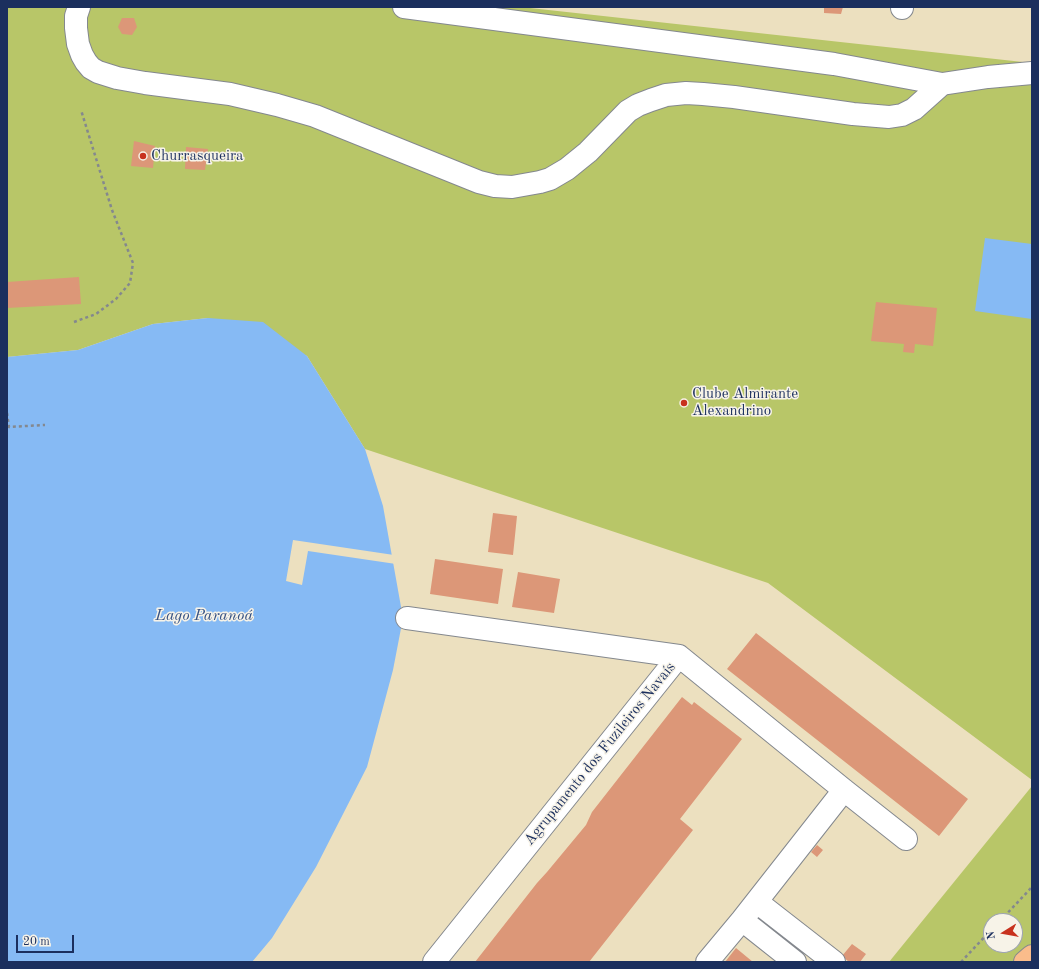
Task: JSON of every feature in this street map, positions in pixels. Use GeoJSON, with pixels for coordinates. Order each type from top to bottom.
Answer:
{"type":"FeatureCollection","features":[{"type":"Feature","properties":{"kind":"highway"},"geometry":{"type":"LineString","coordinates":[[1024,962],[1032,956]]}},
{"type":"Feature","properties":{"kind":"street"},"geometry":{"type":"LineString","coordinates":[[79,7],[76,16],[78,44],[86,62],[91,68],[98,72],[117,78],[145,83],[230,94],[289,108],[315,116],[479,182],[495,186],[512,187],[530,185],[550,179],[567,169],[588,152],[628,111],[638,105],[666,95],[686,93],[734,97],[853,114],[889,117],[902,115],[914,110],[942,84]]}},
{"type":"Feature","properties":{"kind":"street"},"geometry":{"type":"LineString","coordinates":[[404,7],[827,63],[942,84],[988,77],[1032,73]]}},
{"type":"Feature","properties":{"kind":"street"},"geometry":{"type":"LineString","coordinates":[[407,618],[679,656]]}},
{"type":"Feature","properties":{"kind":"street","name":"Agrupamento dos Fuzileiros Navaís"},"geometry":{"type":"LineString","coordinates":[[434,962],[679,656],[906,839]]}},
{"type":"Feature","properties":{"kind":"street"},"geometry":{"type":"LineString","coordinates":[[708,962],[757,902],[844,790]]}},
{"type":"Feature","properties":{"kind":"street"},"geometry":{"type":"LineString","coordinates":[[757,902],[834,962]]}},
{"type":"Feature","properties":{"kind":"street"},"geometry":{"type":"LineString","coordinates":[[742,920],[795,962]]}},
{"type":"Feature","properties":{"kind":"path"},"geometry":{"type":"LineString","coordinates":[[74,322],[96,314],[116,299],[130,283],[133,263],[112,210],[81,110]]}},
{"type":"Feature","properties":{"kind":"path"},"geometry":{"type":"LineString","coordinates":[[7,413],[9,426],[45,425]]}},
{"type":"Feature","properties":{"kind":"path"},"geometry":{"type":"LineString","coordinates":[[1007,913],[1032,886]]}},
{"type":"Feature","properties":{"kind":"path"},"geometry":{"type":"LineString","coordinates":[[960,962],[983,938]]}},
{"type":"Feature","properties":{"kind":"green space","name":"Clube Almirante Alexandrino"},"geometry":{"type":"Polygon","coordinates":[[[7,7],[521,7],[1032,63],[1032,780],[768,583],[365,449],[307,356],[208,318],[153,324],[78,350],[7,357],[7,7]]]}},
{"type":"Feature","properties":{"kind":"green space"},"geometry":{"type":"Polygon","coordinates":[[[1032,786],[1032,962],[889,962],[1032,786]]]}},
{"type":"Feature","properties":{"kind":"water"},"geometry":{"type":"Polygon","coordinates":[[[985,238],[1032,244],[1032,319],[975,311],[985,238]]]}},
{"type":"Feature","properties":{"kind":"water","name":"Lago Paranoá"},"geometry":{"type":"Polygon","coordinates":[[[208,318],[263,322],[307,356],[365,449],[383,506],[403,618],[393,670],[367,767],[316,867],[272,938],[252,962],[7,962],[7,357],[78,350],[153,324],[208,318]]]}},
{"type":"Feature","properties":{"kind":"pier"},"geometry":{"type":"Polygon","coordinates":[[[293,540],[394,555],[396,564],[308,551],[302,585],[286,581],[293,540]]]}},
{"type":"Feature","properties":{"kind":"building"},"geometry":{"type":"Polygon","coordinates":[[[824,7],[843,7],[841,14],[824,13],[824,7]]]}},
{"type":"Feature","properties":{"kind":"building"},"geometry":{"type":"Polygon","coordinates":[[[122,18],[134,18],[137,27],[132,35],[122,34],[118,27],[122,18]]]}},
{"type":"Feature","properties":{"kind":"building","name":"Churrasqueira"},"geometry":{"type":"Polygon","coordinates":[[[134,141],[155,146],[153,168],[131,166],[134,141]]]}},
{"type":"Feature","properties":{"kind":"building","name":"Churrasqueira"},"geometry":{"type":"Polygon","coordinates":[[[186,147],[208,149],[205,170],[185,169],[186,147]]]}},
{"type":"Feature","properties":{"kind":"building"},"geometry":{"type":"Polygon","coordinates":[[[79,277],[81,304],[7,308],[7,282],[79,277]]]}},
{"type":"Feature","properties":{"kind":"building"},"geometry":{"type":"Polygon","coordinates":[[[876,302],[937,308],[933,346],[915,344],[914,353],[903,352],[904,344],[871,341],[876,302]]]}},
{"type":"Feature","properties":{"kind":"building"},"geometry":{"type":"Polygon","coordinates":[[[493,513],[517,516],[513,555],[488,552],[493,513]]]}},
{"type":"Feature","properties":{"kind":"building"},"geometry":{"type":"Polygon","coordinates":[[[435,559],[503,569],[498,604],[430,594],[435,559]]]}},
{"type":"Feature","properties":{"kind":"building"},"geometry":{"type":"Polygon","coordinates":[[[518,572],[560,579],[554,613],[512,607],[518,572]]]}},
{"type":"Feature","properties":{"kind":"building"},"geometry":{"type":"Polygon","coordinates":[[[756,633],[968,799],[939,836],[727,669],[756,633]]]}},
{"type":"Feature","properties":{"kind":"building"},"geometry":{"type":"Polygon","coordinates":[[[682,697],[692,705],[694,702],[742,739],[680,819],[693,830],[589,962],[475,962],[537,883],[586,825],[592,812],[682,697]]]}},
{"type":"Feature","properties":{"kind":"building"},"geometry":{"type":"Polygon","coordinates":[[[817,845],[823,850],[817,857],[811,852],[817,845]]]}},
{"type":"Feature","properties":{"kind":"building"},"geometry":{"type":"Polygon","coordinates":[[[852,944],[866,954],[860,962],[849,962],[842,956],[852,944]]]}},
{"type":"Feature","properties":{"kind":"building"},"geometry":{"type":"Polygon","coordinates":[[[736,948],[753,962],[725,962],[736,948]]]}},
{"type":"Feature","properties":{"kind":"place","name":"Churrasqueira"},"geometry":{"type":"Point","coordinates":[143,156]}},
{"type":"Feature","properties":{"kind":"place","name":"Clube Almirante Alexandrino"},"geometry":{"type":"Point","coordinates":[684,403]}}]}
